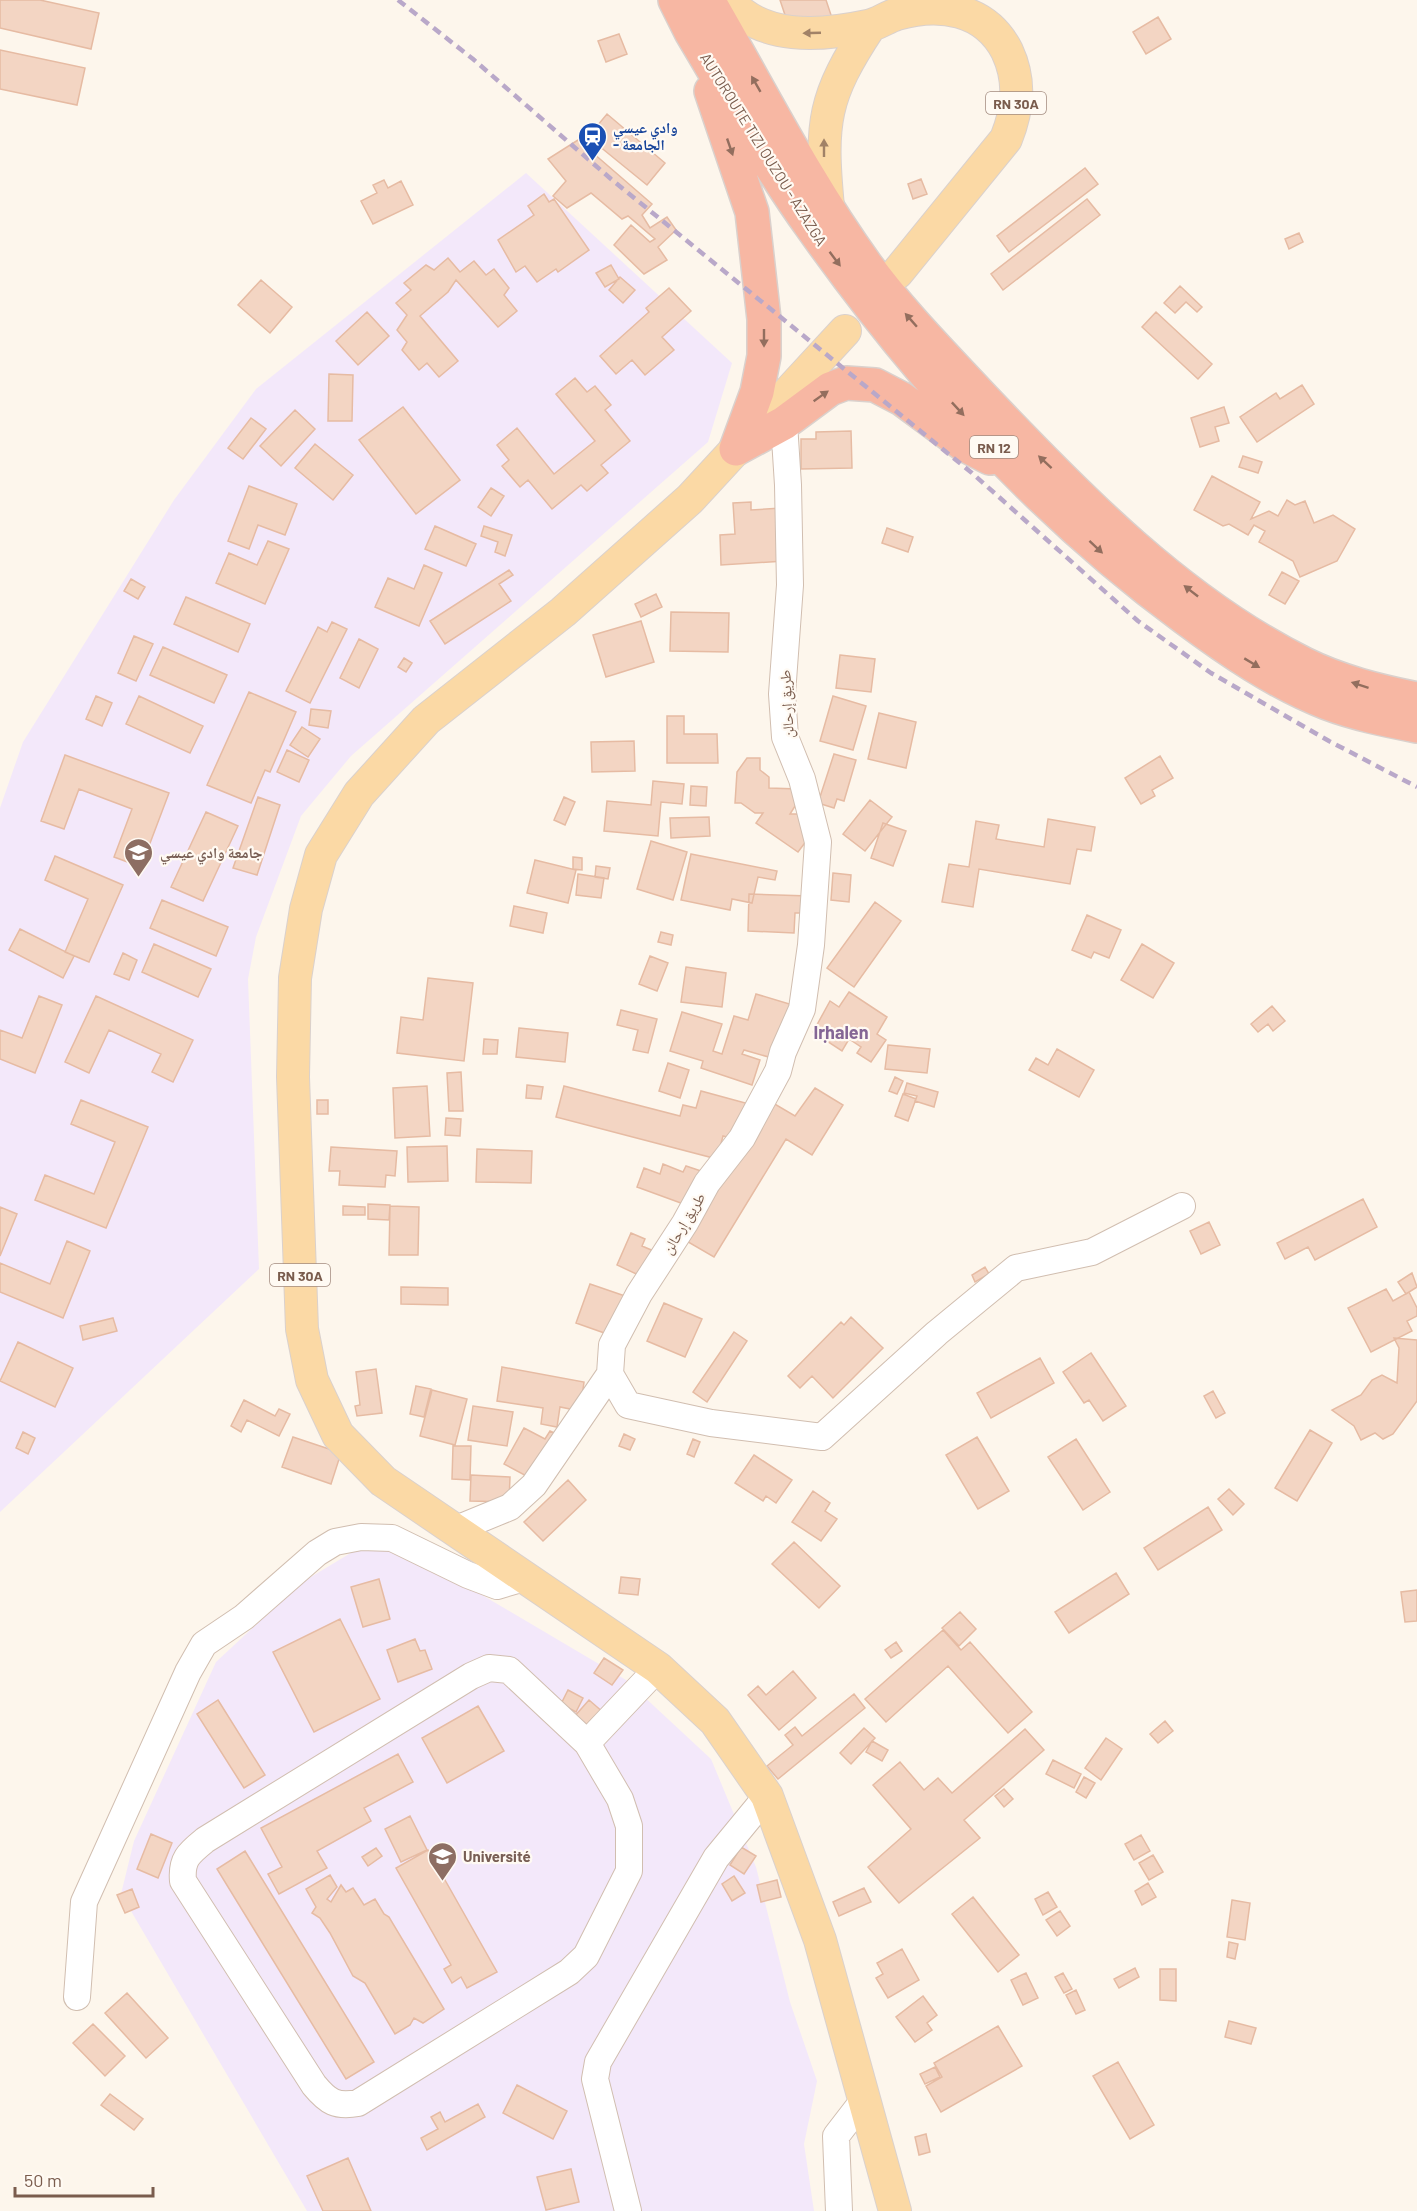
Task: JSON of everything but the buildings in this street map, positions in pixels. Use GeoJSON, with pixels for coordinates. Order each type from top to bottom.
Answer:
{"type":"FeatureCollection","features":[{"type":"Feature","properties":{"kind":"highway","name":"AUTOROUTE TIZI OUZOU - AZAZGA"},"geometry":{"type":"LineString","coordinates":[[675,0],[691,32],[809,225],[896,342],[1018,473],[1124,573],[1222,645],[1325,703],[1364,716],[1417,726]]}},
{"type":"Feature","properties":{"kind":"highway","name":"AUTOROUTE TIZI OUZOU - AZAZGA"},"geometry":{"type":"LineString","coordinates":[[708,0],[828,207],[866,265],[912,322],[1038,455],[1147,557],[1237,627],[1306,666],[1373,689],[1417,699]]}},
{"type":"Feature","properties":{"kind":"highway"},"geometry":{"type":"LineString","coordinates":[[691,32],[752,212],[759,258],[764,356],[758,392],[736,449]]}},
{"type":"Feature","properties":{"kind":"highway"},"geometry":{"type":"LineString","coordinates":[[736,449],[784,423],[830,389],[846,383],[875,385],[902,399],[963,444],[1018,473]]}},
{"type":"Feature","properties":{"kind":"main road","name":"RN 30A"},"geometry":{"type":"LineString","coordinates":[[728,0],[734,8],[758,23],[777,30],[813,34],[870,26],[894,15],[920,9],[946,8],[962,11],[977,19],[1003,43],[1016,78],[1017,99],[1014,119],[1006,139],[897,273]]}},
{"type":"Feature","properties":{"kind":"main road"},"geometry":{"type":"LineString","coordinates":[[828,207],[824,166],[827,112],[833,88],[843,66],[870,26]]}},
{"type":"Feature","properties":{"kind":"main road","name":"RN 30A"},"geometry":{"type":"LineString","coordinates":[[845,331],[690,499],[563,612],[426,720],[359,794],[321,855],[306,909],[295,978],[293,1077],[302,1329],[312,1380],[338,1435],[383,1481],[658,1668],[715,1721],[767,1796],[820,1940],[895,2211]]}},
{"type":"Feature","properties":{"kind":"street","name":"طريق إرحالن"},"geometry":{"type":"LineString","coordinates":[[610,1374],[612,1345],[617,1335],[707,1183],[742,1138],[778,1071],[783,1052],[802,1010],[811,945],[818,842],[802,779],[785,737],[782,694],[789,585],[788,485],[784,423]]}},
{"type":"Feature","properties":{"kind":"street"},"geometry":{"type":"LineString","coordinates":[[454,1530],[510,1507],[534,1485],[610,1374],[628,1406],[711,1423],[822,1437],[936,1333],[1016,1268],[1092,1252],[1182,1206]]}},
{"type":"Feature","properties":{"kind":"street"},"geometry":{"type":"LineString","coordinates":[[77,1997],[84,1902],[204,1644],[244,1617],[317,1553],[344,1541],[361,1537],[392,1538],[496,1586],[524,1578]]}},
{"type":"Feature","properties":{"kind":"street"},"geometry":{"type":"LineString","coordinates":[[489,1668],[509,1670],[586,1743],[620,1799],[629,1826],[629,1871],[586,1956],[568,1972],[358,2103],[342,2106],[328,2101],[314,2085],[183,1881],[182,1866],[186,1856],[205,1840],[471,1676],[489,1668]]}},
{"type":"Feature","properties":{"kind":"street"},"geometry":{"type":"LineString","coordinates":[[586,1743],[658,1668]]}},
{"type":"Feature","properties":{"kind":"street"},"geometry":{"type":"LineString","coordinates":[[628,2211],[595,2079],[598,2062],[716,1858],[767,1796]]}},
{"type":"Feature","properties":{"kind":"street"},"geometry":{"type":"LineString","coordinates":[[839,2211],[836,2136],[863,2101]]}},
{"type":"Feature","properties":{"kind":"shaded area","name":"جامعة وادي عيسي"},"geometry":{"type":"Polygon","coordinates":[[[526,173],[732,363],[708,442],[351,756],[301,816],[256,937],[248,979],[259,1269],[0,1512],[0,808],[23,742],[174,500],[256,389],[526,173]]]}},
{"type":"Feature","properties":{"kind":"shaded area","name":"Université"},"geometry":{"type":"Polygon","coordinates":[[[399,1546],[626,1680],[711,1759],[756,1867],[790,2002],[817,2081],[804,2144],[814,2211],[307,2211],[121,1894],[134,1841],[216,1662],[301,1583],[354,1551],[399,1546]]]}},
{"type":"Feature","properties":{"kind":"railway"},"geometry":{"type":"LineString","coordinates":[[398,0],[473,59],[611,179],[972,473],[1138,621],[1211,673],[1329,741],[1417,787]]}},
{"type":"Feature","properties":{"kind":"place","name":"وادي عيسي - الجامعة"},"geometry":{"type":"Point","coordinates":[592,162]}},
{"type":"Feature","properties":{"kind":"place","name":"جامعة وادي عيسي"},"geometry":{"type":"Point","coordinates":[139,878]}},
{"type":"Feature","properties":{"kind":"place","name":"Université"},"geometry":{"type":"Point","coordinates":[442,1882]}},
{"type":"Feature","properties":{"kind":"district","name":"Irḥalen"},"geometry":{"type":"Point","coordinates":[841,1032]}}]}
